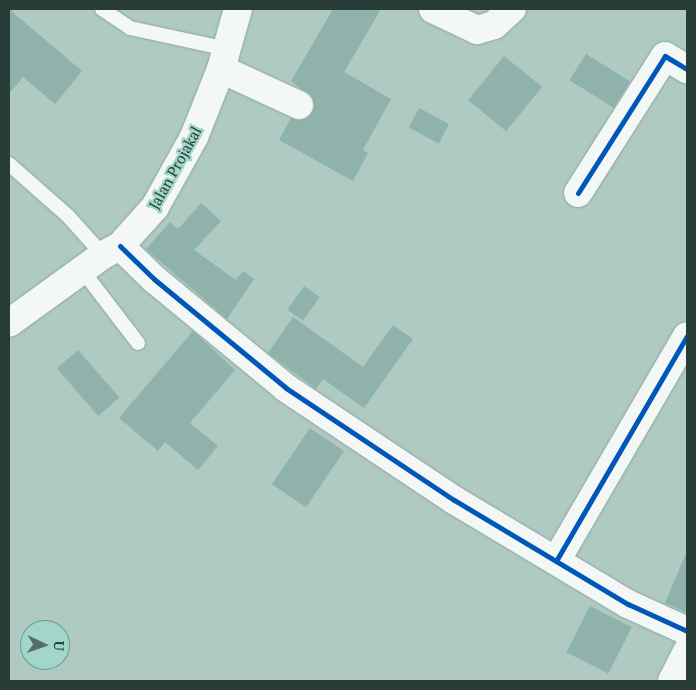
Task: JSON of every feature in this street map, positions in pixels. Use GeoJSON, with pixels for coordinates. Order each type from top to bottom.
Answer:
{"type":"FeatureCollection","features":[{"type":"Feature","properties":{"kind":"street","name":"Jalan Projakal"},"geometry":{"type":"LineString","coordinates":[[9,323],[102,257],[155,207],[194,137],[224,59],[238,9]]}},
{"type":"Feature","properties":{"kind":"street"},"geometry":{"type":"LineString","coordinates":[[433,9],[477,30],[494,25],[512,9]]}},
{"type":"Feature","properties":{"kind":"street"},"geometry":{"type":"LineString","coordinates":[[578,193],[665,56],[687,69]]}},
{"type":"Feature","properties":{"kind":"street"},"geometry":{"type":"LineString","coordinates":[[224,59],[299,105]]}},
{"type":"Feature","properties":{"kind":"street"},"geometry":{"type":"LineString","coordinates":[[102,257],[154,279],[286,388],[454,500],[628,604],[687,631]]}},
{"type":"Feature","properties":{"kind":"street"},"geometry":{"type":"LineString","coordinates":[[556,561],[687,336]]}},
{"type":"Feature","properties":{"kind":"street"},"geometry":{"type":"LineString","coordinates":[[672,681],[687,651]]}},
{"type":"Feature","properties":{"kind":"lane"},"geometry":{"type":"LineString","coordinates":[[102,9],[130,28],[162,34],[224,59]]}},
{"type":"Feature","properties":{"kind":"lane"},"geometry":{"type":"LineString","coordinates":[[9,164],[68,216],[102,257],[138,343]]}},
{"type":"Feature","properties":{"kind":"building"},"geometry":{"type":"Polygon","coordinates":[[[9,9],[82,71],[55,104],[23,77],[9,94],[9,9]]]}},
{"type":"Feature","properties":{"kind":"building"},"geometry":{"type":"Polygon","coordinates":[[[333,9],[381,9],[344,72],[391,99],[363,150],[368,153],[353,181],[279,140],[291,118],[301,120],[313,111],[311,96],[291,81],[333,9]]]}},
{"type":"Feature","properties":{"kind":"building"},"geometry":{"type":"Polygon","coordinates":[[[586,54],[630,82],[614,108],[570,80],[586,54]]]}},
{"type":"Feature","properties":{"kind":"building"},"geometry":{"type":"Polygon","coordinates":[[[504,56],[542,87],[506,131],[468,100],[504,56]]]}},
{"type":"Feature","properties":{"kind":"building"},"geometry":{"type":"Polygon","coordinates":[[[419,108],[449,124],[439,143],[409,127],[419,108]]]}},
{"type":"Feature","properties":{"kind":"building"},"geometry":{"type":"Polygon","coordinates":[[[201,203],[221,221],[194,250],[236,280],[243,271],[254,279],[227,319],[146,249],[170,222],[178,229],[201,203]]]}},
{"type":"Feature","properties":{"kind":"building"},"geometry":{"type":"Polygon","coordinates":[[[304,286],[320,297],[303,321],[287,310],[304,286]]]}},
{"type":"Feature","properties":{"kind":"building"},"geometry":{"type":"Polygon","coordinates":[[[293,317],[363,367],[393,325],[413,339],[364,408],[323,379],[316,389],[268,353],[293,317]]]}},
{"type":"Feature","properties":{"kind":"building"},"geometry":{"type":"Polygon","coordinates":[[[193,331],[235,370],[190,423],[218,446],[198,470],[165,442],[158,451],[119,418],[193,331]]]}},
{"type":"Feature","properties":{"kind":"building"},"geometry":{"type":"Polygon","coordinates":[[[78,350],[119,398],[98,416],[57,368],[78,350]]]}},
{"type":"Feature","properties":{"kind":"building"},"geometry":{"type":"Polygon","coordinates":[[[310,428],[344,451],[306,507],[272,484],[310,428]]]}},
{"type":"Feature","properties":{"kind":"building"},"geometry":{"type":"Polygon","coordinates":[[[687,551],[687,613],[665,603],[687,551]]]}},
{"type":"Feature","properties":{"kind":"building"},"geometry":{"type":"Polygon","coordinates":[[[590,606],[632,627],[608,674],[566,652],[590,606]]]}},
{"type":"Feature","properties":{"kind":"cycle path"},"geometry":{"type":"LineString","coordinates":[[578,193],[665,56],[687,69]]}},
{"type":"Feature","properties":{"kind":"cycle path"},"geometry":{"type":"LineString","coordinates":[[120,246],[154,279],[286,388],[454,500],[628,604],[687,631]]}},
{"type":"Feature","properties":{"kind":"cycle path"},"geometry":{"type":"LineString","coordinates":[[556,561],[687,336]]}}]}
